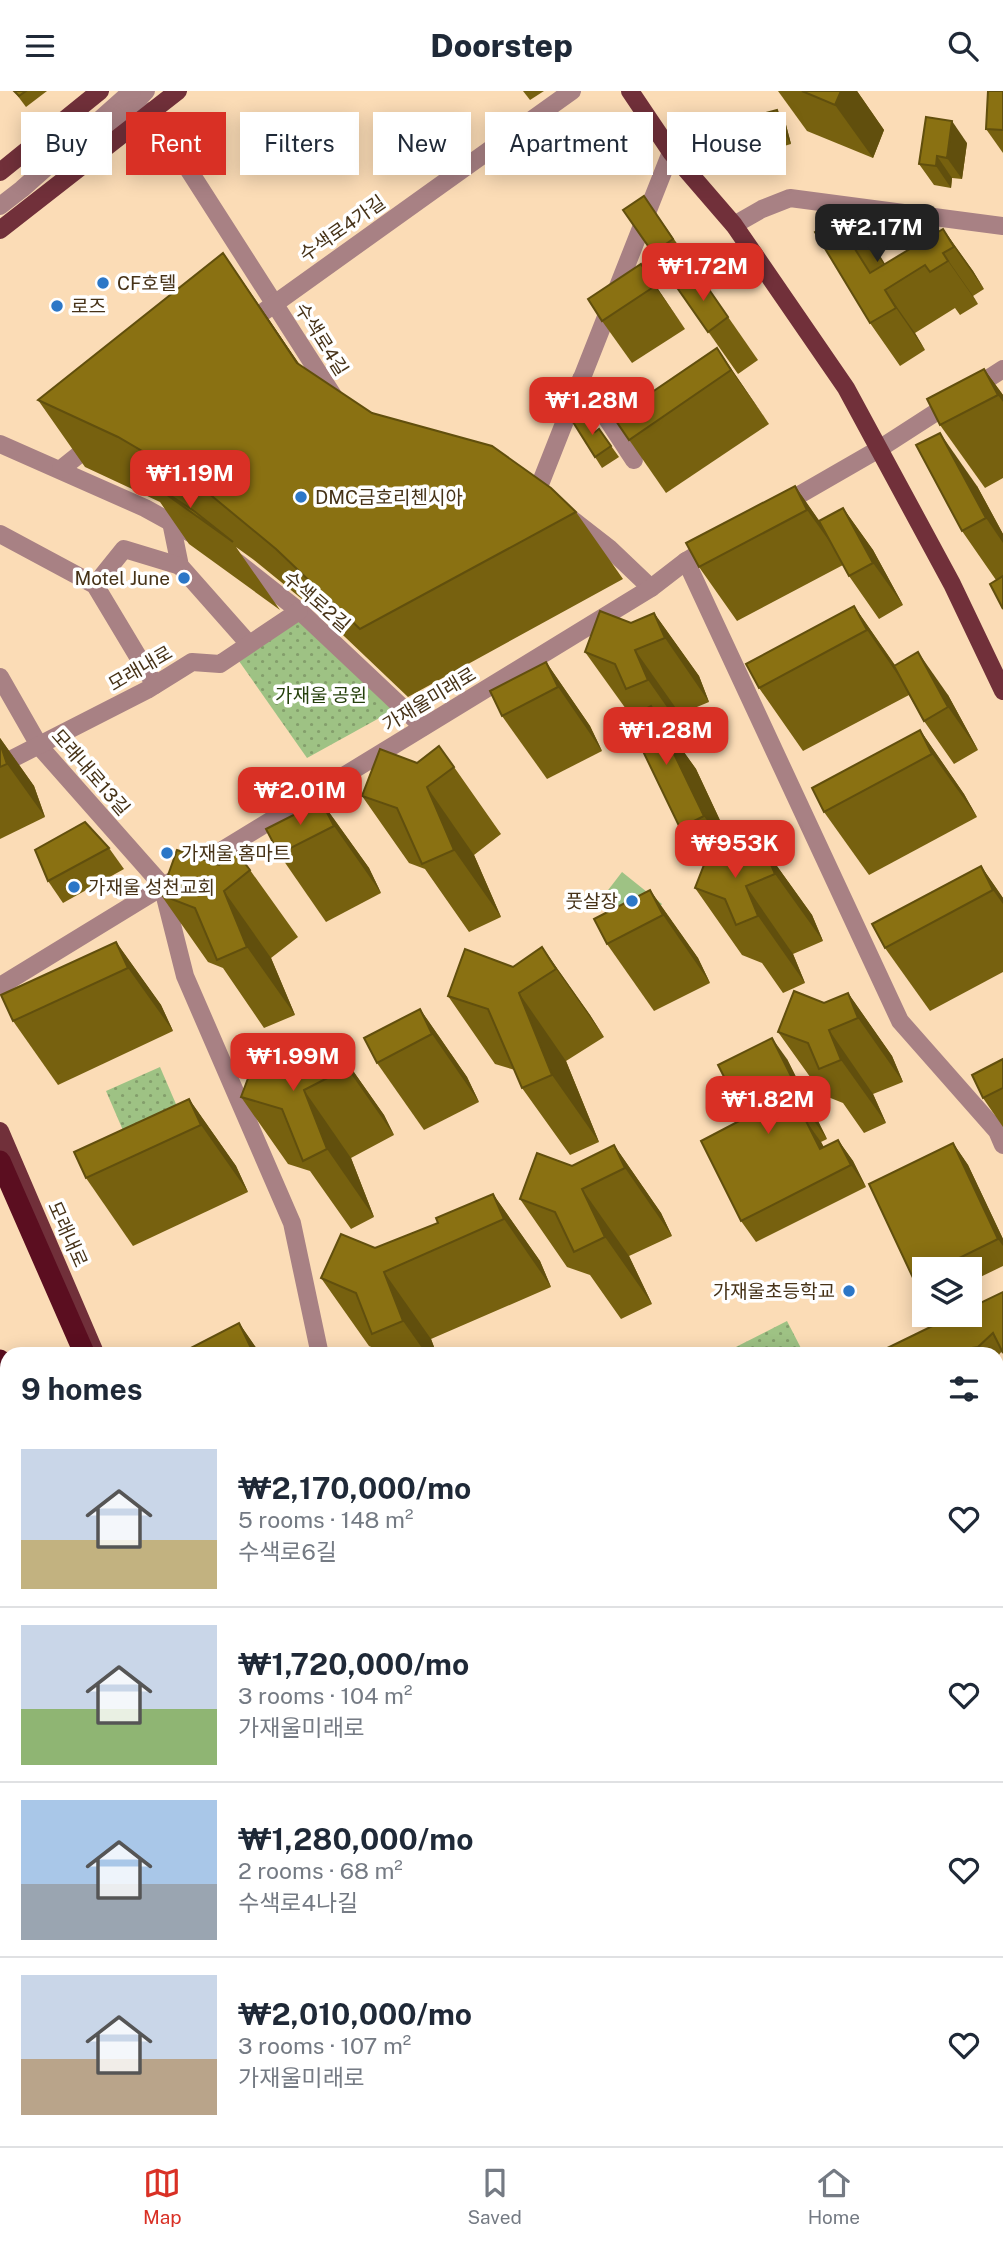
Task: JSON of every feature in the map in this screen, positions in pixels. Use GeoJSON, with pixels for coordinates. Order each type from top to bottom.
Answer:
{"type":"FeatureCollection","features":[{"type":"Feature","properties":{"kind":"highway"},"geometry":{"type":"LineString","coordinates":[[0,1160],[82,1347]]}},
{"type":"Feature","properties":{"kind":"main road"},"geometry":{"type":"LineString","coordinates":[[0,172],[100,91]]}},
{"type":"Feature","properties":{"kind":"main road"},"geometry":{"type":"LineString","coordinates":[[112,142],[178,91]]}},
{"type":"Feature","properties":{"kind":"main road"},"geometry":{"type":"LineString","coordinates":[[630,91],[667,146]]}},
{"type":"Feature","properties":{"kind":"main road"},"geometry":{"type":"LineString","coordinates":[[0,230],[69,175]]}},
{"type":"Feature","properties":{"kind":"main road"},"geometry":{"type":"LineString","coordinates":[[691,175],[734,225],[846,388],[952,584],[1003,691]]}},
{"type":"Feature","properties":{"kind":"main road","name":"모래내로"},"geometry":{"type":"LineString","coordinates":[[0,1131],[93,1347]]}},
{"type":"Feature","properties":{"kind":"street"},"geometry":{"type":"LineString","coordinates":[[0,206],[132,91]]}},
{"type":"Feature","properties":{"kind":"street"},"geometry":{"type":"LineString","coordinates":[[112,128],[146,91]]}},
{"type":"Feature","properties":{"kind":"street","name":"수색로4가길"},"geometry":{"type":"LineString","coordinates":[[274,302],[572,91]]}},
{"type":"Feature","properties":{"kind":"street","name":"수색로4길"},"geometry":{"type":"LineString","coordinates":[[152,111],[339,405],[350,413]]}},
{"type":"Feature","properties":{"kind":"street"},"geometry":{"type":"LineString","coordinates":[[651,588],[609,548],[540,500],[581,379],[667,162]]}},
{"type":"Feature","properties":{"kind":"street"},"geometry":{"type":"LineString","coordinates":[[734,225],[762,209],[790,198],[1003,226]]}},
{"type":"Feature","properties":{"kind":"street"},"geometry":{"type":"LineString","coordinates":[[231,336],[274,302]]}},
{"type":"Feature","properties":{"kind":"street"},"geometry":{"type":"LineString","coordinates":[[770,512],[879,449],[1003,369]]}},
{"type":"Feature","properties":{"kind":"street"},"geometry":{"type":"LineString","coordinates":[[581,379],[634,460]]}},
{"type":"Feature","properties":{"kind":"street"},"geometry":{"type":"LineString","coordinates":[[61,469],[114,427]]}},
{"type":"Feature","properties":{"kind":"street"},"geometry":{"type":"LineString","coordinates":[[0,444],[61,469],[206,542]]}},
{"type":"Feature","properties":{"kind":"street"},"geometry":{"type":"LineString","coordinates":[[170,522],[180,566],[249,644]]}},
{"type":"Feature","properties":{"kind":"street","name":"가재울미래로"},"geometry":{"type":"LineString","coordinates":[[0,986],[651,588],[686,561],[734,533]]}},
{"type":"Feature","properties":{"kind":"street"},"geometry":{"type":"LineString","coordinates":[[0,534],[95,585],[155,685]]}},
{"type":"Feature","properties":{"kind":"street"},"geometry":{"type":"LineString","coordinates":[[95,585],[124,549],[180,566]]}},
{"type":"Feature","properties":{"kind":"street","name":"수색로2길"},"geometry":{"type":"LineString","coordinates":[[227,555],[299,611],[423,727]]}},
{"type":"Feature","properties":{"kind":"street"},"geometry":{"type":"LineString","coordinates":[[686,561],[900,1021],[997,1131],[1003,1145]]}},
{"type":"Feature","properties":{"kind":"street","name":"모래내로"},"geometry":{"type":"LineString","coordinates":[[0,765],[40,747],[192,662],[220,664],[299,611]]}},
{"type":"Feature","properties":{"kind":"street","name":"모래내로13길"},"geometry":{"type":"LineString","coordinates":[[0,677],[40,747],[162,885]]}},
{"type":"Feature","properties":{"kind":"street"},"geometry":{"type":"LineString","coordinates":[[162,885],[185,976],[292,1223],[318,1347]]}},
{"type":"Feature","properties":{"kind":"green space","name":"가재울 공원"},"geometry":{"type":"Polygon","coordinates":[[[303,614],[403,705],[307,758],[234,654],[303,614]]]}},
{"type":"Feature","properties":{"kind":"green space","name":"풋살장"},"geometry":{"type":"Polygon","coordinates":[[[622,872],[662,904],[642,930],[602,898],[622,872]]]}},
{"type":"Feature","properties":{"kind":"green space"},"geometry":{"type":"Polygon","coordinates":[[[160,1067],[182,1118],[128,1142],[106,1091],[160,1067]]]}},
{"type":"Feature","properties":{"kind":"green space"},"geometry":{"type":"Polygon","coordinates":[[[787,1321],[800,1347],[736,1347],[787,1321]]]}},
{"type":"Feature","properties":{"kind":"building"},"geometry":{"type":"Polygon","coordinates":[[[802,91],[841,91],[835,105],[802,91]]]}},
{"type":"Feature","properties":{"kind":"building"},"geometry":{"type":"Polygon","coordinates":[[[988,91],[1003,91],[1003,130],[986,129],[988,91]]]}},
{"type":"Feature","properties":{"kind":"building"},"geometry":{"type":"Polygon","coordinates":[[[926,117],[952,121],[947,158],[937,156],[936,166],[919,164],[926,117]]]}},
{"type":"Feature","properties":{"kind":"building"},"geometry":{"type":"Polygon","coordinates":[[[644,196],[673,239],[653,253],[623,210],[644,196]]]}},
{"type":"Feature","properties":{"kind":"building"},"geometry":{"type":"Polygon","coordinates":[[[849,211],[868,241],[855,249],[870,273],[943,229],[954,247],[943,253],[948,261],[930,272],[925,265],[885,290],[896,308],[870,323],[815,232],[849,211]]]}},
{"type":"Feature","properties":{"kind":"building"},"geometry":{"type":"Polygon","coordinates":[[[223,253],[297,363],[372,413],[492,446],[551,488],[576,512],[360,629],[276,549],[207,492],[118,437],[38,400],[223,253]]]}},
{"type":"Feature","properties":{"kind":"building"},"geometry":{"type":"Polygon","coordinates":[[[641,264],[655,286],[602,321],[588,299],[641,264]]]}},
{"type":"Feature","properties":{"kind":"building"},"geometry":{"type":"Polygon","coordinates":[[[699,275],[728,317],[708,332],[678,289],[699,275]]]}},
{"type":"Feature","properties":{"kind":"building"},"geometry":{"type":"Polygon","coordinates":[[[717,348],[731,370],[629,440],[614,418],[717,348]]]}},
{"type":"Feature","properties":{"kind":"building"},"geometry":{"type":"Polygon","coordinates":[[[984,369],[998,395],[940,425],[927,399],[984,369]]]}},
{"type":"Feature","properties":{"kind":"building"},"geometry":{"type":"Polygon","coordinates":[[[584,415],[595,432],[599,429],[611,446],[595,457],[573,422],[584,415]]]}},
{"type":"Feature","properties":{"kind":"building"},"geometry":{"type":"Polygon","coordinates":[[[940,433],[986,518],[962,531],[916,445],[940,433]]]}},
{"type":"Feature","properties":{"kind":"building"},"geometry":{"type":"Polygon","coordinates":[[[142,477],[194,511],[233,542],[142,477]]]}},
{"type":"Feature","properties":{"kind":"building"},"geometry":{"type":"Polygon","coordinates":[[[795,486],[807,510],[699,567],[686,543],[795,486]]]}},
{"type":"Feature","properties":{"kind":"building"},"geometry":{"type":"Polygon","coordinates":[[[843,508],[873,563],[849,576],[819,521],[843,508]]]}},
{"type":"Feature","properties":{"kind":"building"},"geometry":{"type":"Polygon","coordinates":[[[1003,576],[1003,609],[990,584],[1003,576]]]}},
{"type":"Feature","properties":{"kind":"building"},"geometry":{"type":"Polygon","coordinates":[[[854,606],[867,630],[759,688],[746,664],[854,606]]]}},
{"type":"Feature","properties":{"kind":"building"},"geometry":{"type":"Polygon","coordinates":[[[600,611],[631,623],[654,613],[665,638],[635,650],[648,680],[626,689],[615,664],[585,652],[600,611]]]}},
{"type":"Feature","properties":{"kind":"building"},"geometry":{"type":"Polygon","coordinates":[[[918,652],[948,707],[924,721],[894,666],[918,652]]]}},
{"type":"Feature","properties":{"kind":"building"},"geometry":{"type":"Polygon","coordinates":[[[546,662],[558,687],[502,716],[490,691],[546,662]]]}},
{"type":"Feature","properties":{"kind":"building"},"geometry":{"type":"Polygon","coordinates":[[[651,706],[704,816],[680,828],[627,718],[651,706]]]}},
{"type":"Feature","properties":{"kind":"building"},"geometry":{"type":"Polygon","coordinates":[[[920,730],[932,754],[824,812],[812,788],[920,730]]]}},
{"type":"Feature","properties":{"kind":"building"},"geometry":{"type":"Polygon","coordinates":[[[0,743],[7,764],[0,767],[0,743]]]}},
{"type":"Feature","properties":{"kind":"building"},"geometry":{"type":"Polygon","coordinates":[[[439,746],[454,767],[427,787],[454,850],[422,864],[397,808],[362,796],[380,749],[417,763],[439,746]]]}},
{"type":"Feature","properties":{"kind":"building"},"geometry":{"type":"Polygon","coordinates":[[[321,801],[334,826],[279,854],[266,829],[321,801]]]}},
{"type":"Feature","properties":{"kind":"building"},"geometry":{"type":"Polygon","coordinates":[[[85,822],[109,848],[48,881],[35,850],[85,822]]]}},
{"type":"Feature","properties":{"kind":"building"},"geometry":{"type":"Polygon","coordinates":[[[711,847],[741,858],[764,848],[775,874],[746,886],[758,916],[736,925],[725,899],[695,888],[711,847]]]}},
{"type":"Feature","properties":{"kind":"building"},"geometry":{"type":"Polygon","coordinates":[[[177,850],[219,865],[236,852],[250,870],[224,891],[247,947],[217,960],[195,908],[161,895],[177,850]]]}},
{"type":"Feature","properties":{"kind":"building"},"geometry":{"type":"Polygon","coordinates":[[[981,866],[993,890],[885,948],[872,924],[981,866]]]}},
{"type":"Feature","properties":{"kind":"building"},"geometry":{"type":"Polygon","coordinates":[[[650,890],[663,915],[607,944],[594,919],[650,890]]]}},
{"type":"Feature","properties":{"kind":"building"},"geometry":{"type":"Polygon","coordinates":[[[116,942],[128,968],[13,1021],[1,995],[116,942]]]}},
{"type":"Feature","properties":{"kind":"building"},"geometry":{"type":"Polygon","coordinates":[[[542,947],[556,969],[519,993],[552,1075],[522,1088],[488,1009],[448,996],[465,949],[513,967],[542,947]]]}},
{"type":"Feature","properties":{"kind":"building"},"geometry":{"type":"Polygon","coordinates":[[[794,991],[824,1003],[848,993],[858,1018],[829,1030],[841,1060],[819,1069],[808,1043],[778,1032],[794,991]]]}},
{"type":"Feature","properties":{"kind":"building"},"geometry":{"type":"Polygon","coordinates":[[[420,1009],[432,1034],[377,1063],[364,1038],[420,1009]]]}},
{"type":"Feature","properties":{"kind":"building"},"geometry":{"type":"Polygon","coordinates":[[[772,1038],[812,1118],[806,1121],[820,1149],[838,1140],[851,1165],[741,1221],[701,1141],[745,1118],[718,1065],[772,1038]]]}},
{"type":"Feature","properties":{"kind":"building"},"geometry":{"type":"Polygon","coordinates":[[[337,1048],[347,1068],[304,1090],[327,1149],[303,1161],[282,1109],[241,1097],[259,1049],[302,1064],[337,1048]]]}},
{"type":"Feature","properties":{"kind":"building"},"geometry":{"type":"Polygon","coordinates":[[[1003,1059],[1003,1088],[983,1098],[972,1075],[1003,1059]]]}},
{"type":"Feature","properties":{"kind":"building"},"geometry":{"type":"Polygon","coordinates":[[[189,1099],[201,1125],[86,1178],[74,1152],[189,1099]]]}},
{"type":"Feature","properties":{"kind":"building"},"geometry":{"type":"Polygon","coordinates":[[[953,1143],[998,1239],[961,1257],[912,1257],[912,1276],[869,1184],[953,1143]]]}},
{"type":"Feature","properties":{"kind":"building"},"geometry":{"type":"Polygon","coordinates":[[[614,1145],[625,1168],[582,1189],[605,1237],[574,1252],[555,1212],[520,1199],[537,1153],[572,1166],[614,1145]]]}},
{"type":"Feature","properties":{"kind":"building"},"geometry":{"type":"Polygon","coordinates":[[[493,1194],[504,1219],[384,1272],[403,1321],[372,1334],[356,1293],[321,1278],[341,1234],[375,1248],[438,1223],[436,1218],[493,1194]]]}},
{"type":"Feature","properties":{"kind":"building"},"geometry":{"type":"Polygon","coordinates":[[[1003,1292],[1003,1347],[1000,1347],[993,1333],[978,1347],[889,1347],[930,1327],[982,1327],[982,1302],[1003,1292]]]}},
{"type":"Feature","properties":{"kind":"building"},"geometry":{"type":"Polygon","coordinates":[[[239,1323],[251,1347],[193,1347],[239,1323]]]}},
{"type":"Feature","properties":{"kind":"place","name":"CF호텔"},"geometry":{"type":"Point","coordinates":[103,283]}},
{"type":"Feature","properties":{"kind":"place","name":"로즈"},"geometry":{"type":"Point","coordinates":[57,306]}},
{"type":"Feature","properties":{"kind":"place","name":"DMC금호리첸시아"},"geometry":{"type":"Point","coordinates":[301,497]}},
{"type":"Feature","properties":{"kind":"place","name":"Motel June"},"geometry":{"type":"Point","coordinates":[184,578]}},
{"type":"Feature","properties":{"kind":"place","name":"가재울 홈마트"},"geometry":{"type":"Point","coordinates":[167,853]}},
{"type":"Feature","properties":{"kind":"place","name":"가재울 성천교회"},"geometry":{"type":"Point","coordinates":[74,887]}},
{"type":"Feature","properties":{"kind":"place","name":"풋살장"},"geometry":{"type":"Point","coordinates":[632,901]}},
{"type":"Feature","properties":{"kind":"place","name":"가재울초등학교"},"geometry":{"type":"Point","coordinates":[849,1291]}}]}
